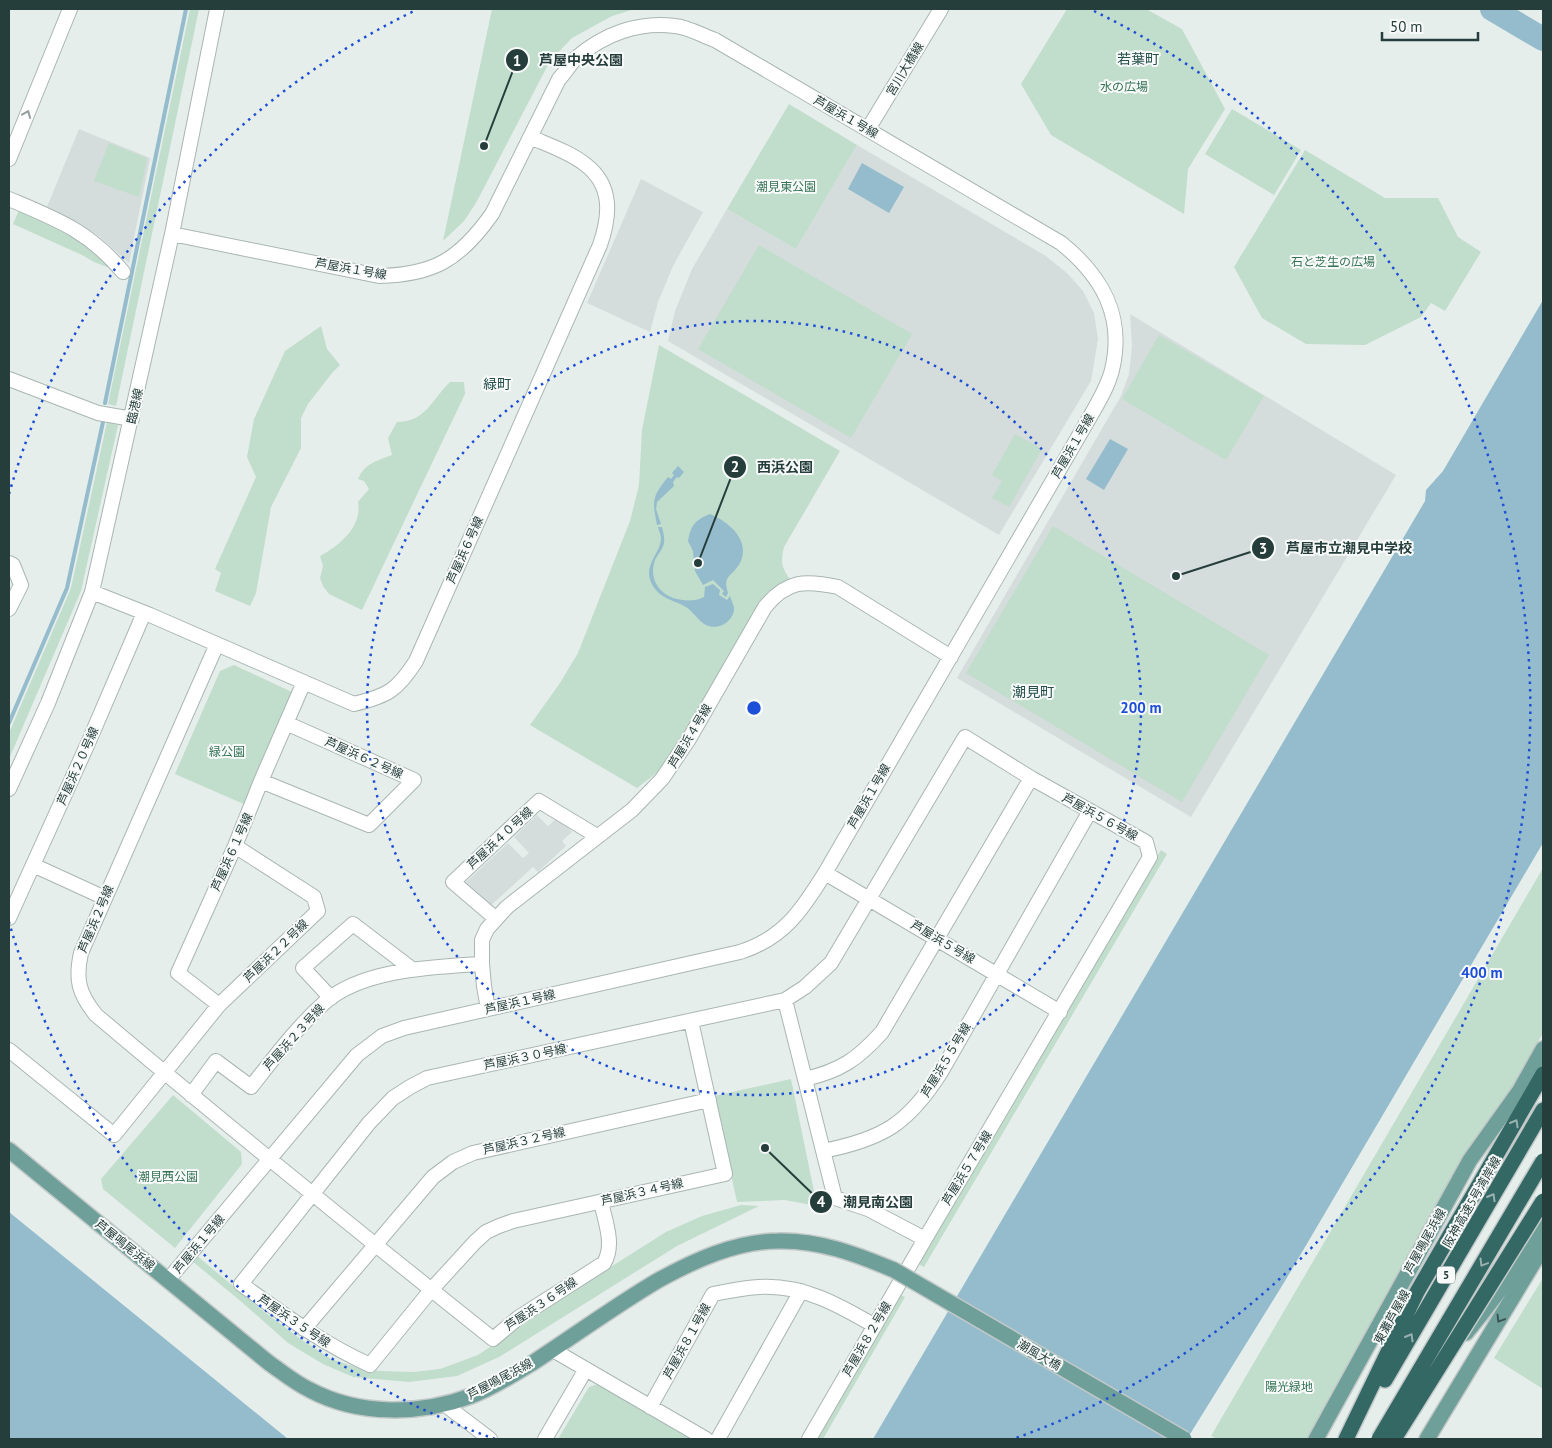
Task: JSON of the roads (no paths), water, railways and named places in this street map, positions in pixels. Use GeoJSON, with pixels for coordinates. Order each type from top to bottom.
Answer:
{"type":"FeatureCollection","features":[{"type":"Feature","properties":{"kind":"highway","name":"5"},"geometry":{"type":"LineString","coordinates":[[1348,1439],[1417,1292],[1543,1074]]}},
{"type":"Feature","properties":{"kind":"highway","name":"阪神高速5号湾岸線"},"geometry":{"type":"LineString","coordinates":[[1348,1439],[1543,1110]]}},
{"type":"Feature","properties":{"kind":"highway","name":"5"},"geometry":{"type":"LineString","coordinates":[[1378,1439],[1543,1161]]}},
{"type":"Feature","properties":{"kind":"highway"},"geometry":{"type":"LineString","coordinates":[[1394,1439],[1543,1201]]}},
{"type":"Feature","properties":{"kind":"main road","name":"芦屋鳴尾浜線"},"geometry":{"type":"LineString","coordinates":[[1316,1439],[1470,1160],[1520,1090],[1543,1049]]}},
{"type":"Feature","properties":{"kind":"main road","name":"東灘芦屋線"},"geometry":{"type":"LineString","coordinates":[[1324,1439],[1520,1090]]}},
{"type":"Feature","properties":{"kind":"main road","name":"芦屋鳴尾浜線"},"geometry":{"type":"LineString","coordinates":[[9,1150],[269,1362],[311,1391],[360,1407],[382,1410],[416,1409],[444,1404],[486,1390],[553,1350],[642,1290],[674,1272],[713,1254],[742,1246],[776,1240],[812,1243],[844,1250],[894,1270]]}},
{"type":"Feature","properties":{"kind":"main road"},"geometry":{"type":"LineString","coordinates":[[1378,1439],[1478,1318],[1524,1255],[1543,1223]]}},
{"type":"Feature","properties":{"kind":"main road"},"geometry":{"type":"LineString","coordinates":[[1427,1439],[1543,1246]]}},
{"type":"Feature","properties":{"kind":"main road","name":"潮風大橋"},"geometry":{"type":"LineString","coordinates":[[894,1270],[1184,1439]]}},
{"type":"Feature","properties":{"kind":"street"},"geometry":{"type":"LineString","coordinates":[[9,159],[70,9]]}},
{"type":"Feature","properties":{"kind":"street","name":"臨港線"},"geometry":{"type":"LineString","coordinates":[[9,789],[48,703],[92,592],[172,234],[217,9]]}},
{"type":"Feature","properties":{"kind":"street","name":"宮川大橋線"},"geometry":{"type":"LineString","coordinates":[[868,129],[941,9]]}},
{"type":"Feature","properties":{"kind":"street","name":"芦屋浜１号線"},"geometry":{"type":"LineString","coordinates":[[168,1280],[356,1056],[382,1036],[404,1028],[758,947],[774,937],[804,907],[1105,390],[1112,370],[1115,330],[1110,306],[1100,283],[1074,254],[1061,243],[715,40],[677,26],[654,25],[628,28],[592,46],[574,60],[559,79],[492,214],[480,232],[462,250],[440,265],[404,276],[379,276],[172,234]]}},
{"type":"Feature","properties":{"kind":"street","name":"芦屋浜６号線"},"geometry":{"type":"LineString","coordinates":[[92,592],[354,704],[377,698],[393,690],[416,662],[600,246],[608,213],[606,191],[586,165],[530,137]]}},
{"type":"Feature","properties":{"kind":"street"},"geometry":{"type":"LineString","coordinates":[[9,199],[54,218],[88,237],[109,255],[123,272]]}},
{"type":"Feature","properties":{"kind":"street"},"geometry":{"type":"LineString","coordinates":[[9,379],[98,413],[132,419]]}},
{"type":"Feature","properties":{"kind":"street"},"geometry":{"type":"LineString","coordinates":[[9,563],[13,565],[21,586],[9,609]]}},
{"type":"Feature","properties":{"kind":"street","name":"芦屋浜４号線"},"geometry":{"type":"LineString","coordinates":[[488,1009],[482,964],[482,940],[487,929],[506,907],[632,810],[657,786],[674,765],[765,607],[776,593],[798,583],[821,583],[838,586],[951,657]]}},
{"type":"Feature","properties":{"kind":"street","name":"芦屋浜２０号線"},"geometry":{"type":"LineString","coordinates":[[9,918],[89,741],[144,613]]}},
{"type":"Feature","properties":{"kind":"street","name":"芦屋浜２号線"},"geometry":{"type":"LineString","coordinates":[[217,644],[81,953],[78,981],[88,1005],[96,1015],[270,1160],[431,1290]]}},
{"type":"Feature","properties":{"kind":"street","name":"芦屋浜６１号線"},"geometry":{"type":"LineString","coordinates":[[220,1005],[178,973],[235,846],[304,682]]}},
{"type":"Feature","properties":{"kind":"street","name":"芦屋浜６２号線"},"geometry":{"type":"LineString","coordinates":[[261,781],[369,825],[414,780],[286,723]]}},
{"type":"Feature","properties":{"kind":"street","name":"芦屋浜５６号線"},"geometry":{"type":"LineString","coordinates":[[869,898],[965,737],[1031,778],[1146,842],[1150,857],[1060,1012]]}},
{"type":"Feature","properties":{"kind":"street"},"geometry":{"type":"LineString","coordinates":[[805,1079],[838,1069],[856,1058],[882,1032],[1031,778]]}},
{"type":"Feature","properties":{"kind":"street","name":"芦屋浜４０号線"},"geometry":{"type":"LineString","coordinates":[[496,918],[452,882],[539,801],[597,836]]}},
{"type":"Feature","properties":{"kind":"street","name":"芦屋浜５５号線"},"geometry":{"type":"LineString","coordinates":[[823,1151],[847,1146],[875,1136],[897,1124],[915,1109],[936,1079],[1090,811]]}},
{"type":"Feature","properties":{"kind":"street","name":"芦屋浜２２号線"},"geometry":{"type":"LineString","coordinates":[[164,1072],[220,1005],[318,911],[314,897],[235,846]]}},
{"type":"Feature","properties":{"kind":"street"},"geometry":{"type":"LineString","coordinates":[[33,866],[105,898]]}},
{"type":"Feature","properties":{"kind":"street","name":"芦屋浜５号線"},"geometry":{"type":"LineString","coordinates":[[825,873],[1060,1012]]}},
{"type":"Feature","properties":{"kind":"street"},"geometry":{"type":"LineString","coordinates":[[869,898],[831,963],[805,987],[785,1000],[835,1198],[868,1209],[925,1239]]}},
{"type":"Feature","properties":{"kind":"street"},"geometry":{"type":"LineString","coordinates":[[331,998],[304,968],[353,924],[412,969]]}},
{"type":"Feature","properties":{"kind":"street","name":"芦屋浜２３号線"},"geometry":{"type":"LineString","coordinates":[[191,1095],[216,1061],[251,1087],[300,1027],[331,998],[349,988],[378,977],[412,969],[482,964]]}},
{"type":"Feature","properties":{"kind":"street","name":"芦屋浜３０号線"},"geometry":{"type":"LineString","coordinates":[[241,1284],[369,1123],[392,1098],[427,1078],[785,1000]]}},
{"type":"Feature","properties":{"kind":"street","name":"芦屋浜５７号線"},"geometry":{"type":"LineString","coordinates":[[925,1239],[1060,1012]]}},
{"type":"Feature","properties":{"kind":"street","name":"芦屋浜３４号線"},"geometry":{"type":"LineString","coordinates":[[431,1290],[486,1232],[499,1226],[725,1174],[691,1021]]}},
{"type":"Feature","properties":{"kind":"street"},"geometry":{"type":"LineString","coordinates":[[9,1050],[114,1135],[164,1072]]}},
{"type":"Feature","properties":{"kind":"street","name":"芦屋浜３２号線"},"geometry":{"type":"LineString","coordinates":[[304,1330],[434,1177],[453,1162],[463,1157],[524,1141],[709,1100]]}},
{"type":"Feature","properties":{"kind":"street","name":"芦屋浜３６号線"},"geometry":{"type":"LineString","coordinates":[[431,1290],[493,1339],[518,1318],[604,1262],[609,1254],[609,1238],[601,1202]]}},
{"type":"Feature","properties":{"kind":"street","name":"芦屋浜８２号線"},"geometry":{"type":"LineString","coordinates":[[809,1439],[925,1239]]}},
{"type":"Feature","properties":{"kind":"street","name":"芦屋浜３５号線"},"geometry":{"type":"LineString","coordinates":[[241,1284],[304,1330],[340,1351],[370,1365],[431,1290]]}},
{"type":"Feature","properties":{"kind":"street","name":"芦屋浜８１号線"},"geometry":{"type":"LineString","coordinates":[[650,1406],[713,1294],[760,1287],[781,1287],[801,1291],[833,1303],[875,1326]]}},
{"type":"Feature","properties":{"kind":"street"},"geometry":{"type":"LineString","coordinates":[[718,1439],[801,1291]]}},
{"type":"Feature","properties":{"kind":"street"},"geometry":{"type":"LineString","coordinates":[[553,1350],[706,1439]]}},
{"type":"Feature","properties":{"kind":"street"},"geometry":{"type":"LineString","coordinates":[[545,1439],[586,1368]]}},
{"type":"Feature","properties":{"kind":"street"},"geometry":{"type":"LineString","coordinates":[[444,1404],[490,1439]]}},
{"type":"Feature","properties":{"kind":"water"},"geometry":{"type":"Polygon","coordinates":[[[862,163],[904,187],[889,213],[848,189],[862,163]]]}},
{"type":"Feature","properties":{"kind":"water"},"geometry":{"type":"Polygon","coordinates":[[[1543,300],[1543,843],[1285,1281],[1187,1439],[873,1439],[1425,501],[1426,490],[1443,471],[1543,300]]]}},
{"type":"Feature","properties":{"kind":"water"},"geometry":{"type":"Polygon","coordinates":[[[1110,439],[1128,449],[1104,490],[1086,479],[1110,439]]]}},
{"type":"Feature","properties":{"kind":"water"},"geometry":{"type":"Polygon","coordinates":[[[678,466],[684,472],[673,482],[674,486],[657,502],[656,509],[661,524],[657,525],[654,510],[656,494],[668,477],[671,479],[674,475],[672,473],[678,466]]]}},
{"type":"Feature","properties":{"kind":"water"},"geometry":{"type":"Polygon","coordinates":[[[710,514],[731,527],[740,539],[743,547],[740,563],[727,579],[726,587],[728,593],[726,597],[722,594],[724,591],[713,580],[703,585],[695,571],[693,551],[688,541],[694,524],[710,514]]]}},
{"type":"Feature","properties":{"kind":"water"},"geometry":{"type":"Polygon","coordinates":[[[658,527],[662,527],[664,539],[662,549],[653,566],[654,578],[659,588],[673,598],[693,600],[704,597],[705,587],[713,584],[720,590],[719,595],[727,600],[730,596],[734,607],[732,617],[725,624],[716,627],[706,625],[689,609],[664,597],[653,586],[649,572],[660,545],[661,538],[658,527]]]}},
{"type":"Feature","properties":{"kind":"water"},"geometry":{"type":"Polygon","coordinates":[[[9,1212],[288,1439],[9,1439],[9,1212]]]}},
{"type":"Feature","properties":{"kind":"waterway"},"geometry":{"type":"LineString","coordinates":[[105,403],[186,9]]}},
{"type":"Feature","properties":{"kind":"waterway"},"geometry":{"type":"LineString","coordinates":[[1492,9],[1543,39]]}},
{"type":"Feature","properties":{"kind":"waterway"},"geometry":{"type":"LineString","coordinates":[[9,723],[67,588],[103,422]]}},
{"type":"Feature","properties":{"kind":"place","name":"芦屋中央公園"},"geometry":{"type":"Point","coordinates":[484,146]}},
{"type":"Feature","properties":{"kind":"place","name":"西浜公園"},"geometry":{"type":"Point","coordinates":[698,563]}},
{"type":"Feature","properties":{"kind":"place","name":"芦屋市立潮見中学校"},"geometry":{"type":"Point","coordinates":[1176,576]}},
{"type":"Feature","properties":{"kind":"place","name":"潮見南公園"},"geometry":{"type":"Point","coordinates":[765,1148]}},
{"type":"Feature","properties":{"kind":"district","name":"若葉町"},"geometry":{"type":"Point","coordinates":[1138,59]}},
{"type":"Feature","properties":{"kind":"district","name":"緑町"},"geometry":{"type":"Point","coordinates":[497,384]}},
{"type":"Feature","properties":{"kind":"district","name":"潮見町"},"geometry":{"type":"Point","coordinates":[1033,692]}},
{"type":"Feature","properties":{"kind":"park label","name":"水の広場"},"geometry":{"type":"Point","coordinates":[1124,87]}},
{"type":"Feature","properties":{"kind":"park label","name":"潮見東公園"},"geometry":{"type":"Point","coordinates":[786,187]}},
{"type":"Feature","properties":{"kind":"park label","name":"石と芝生の広場"},"geometry":{"type":"Point","coordinates":[1333,262]}},
{"type":"Feature","properties":{"kind":"park label","name":"緑公園"},"geometry":{"type":"Point","coordinates":[227,752]}},
{"type":"Feature","properties":{"kind":"park label","name":"潮見西公園"},"geometry":{"type":"Point","coordinates":[168,1177]}},
{"type":"Feature","properties":{"kind":"park label","name":"陽光緑地"},"geometry":{"type":"Point","coordinates":[1289,1387]}}]}
